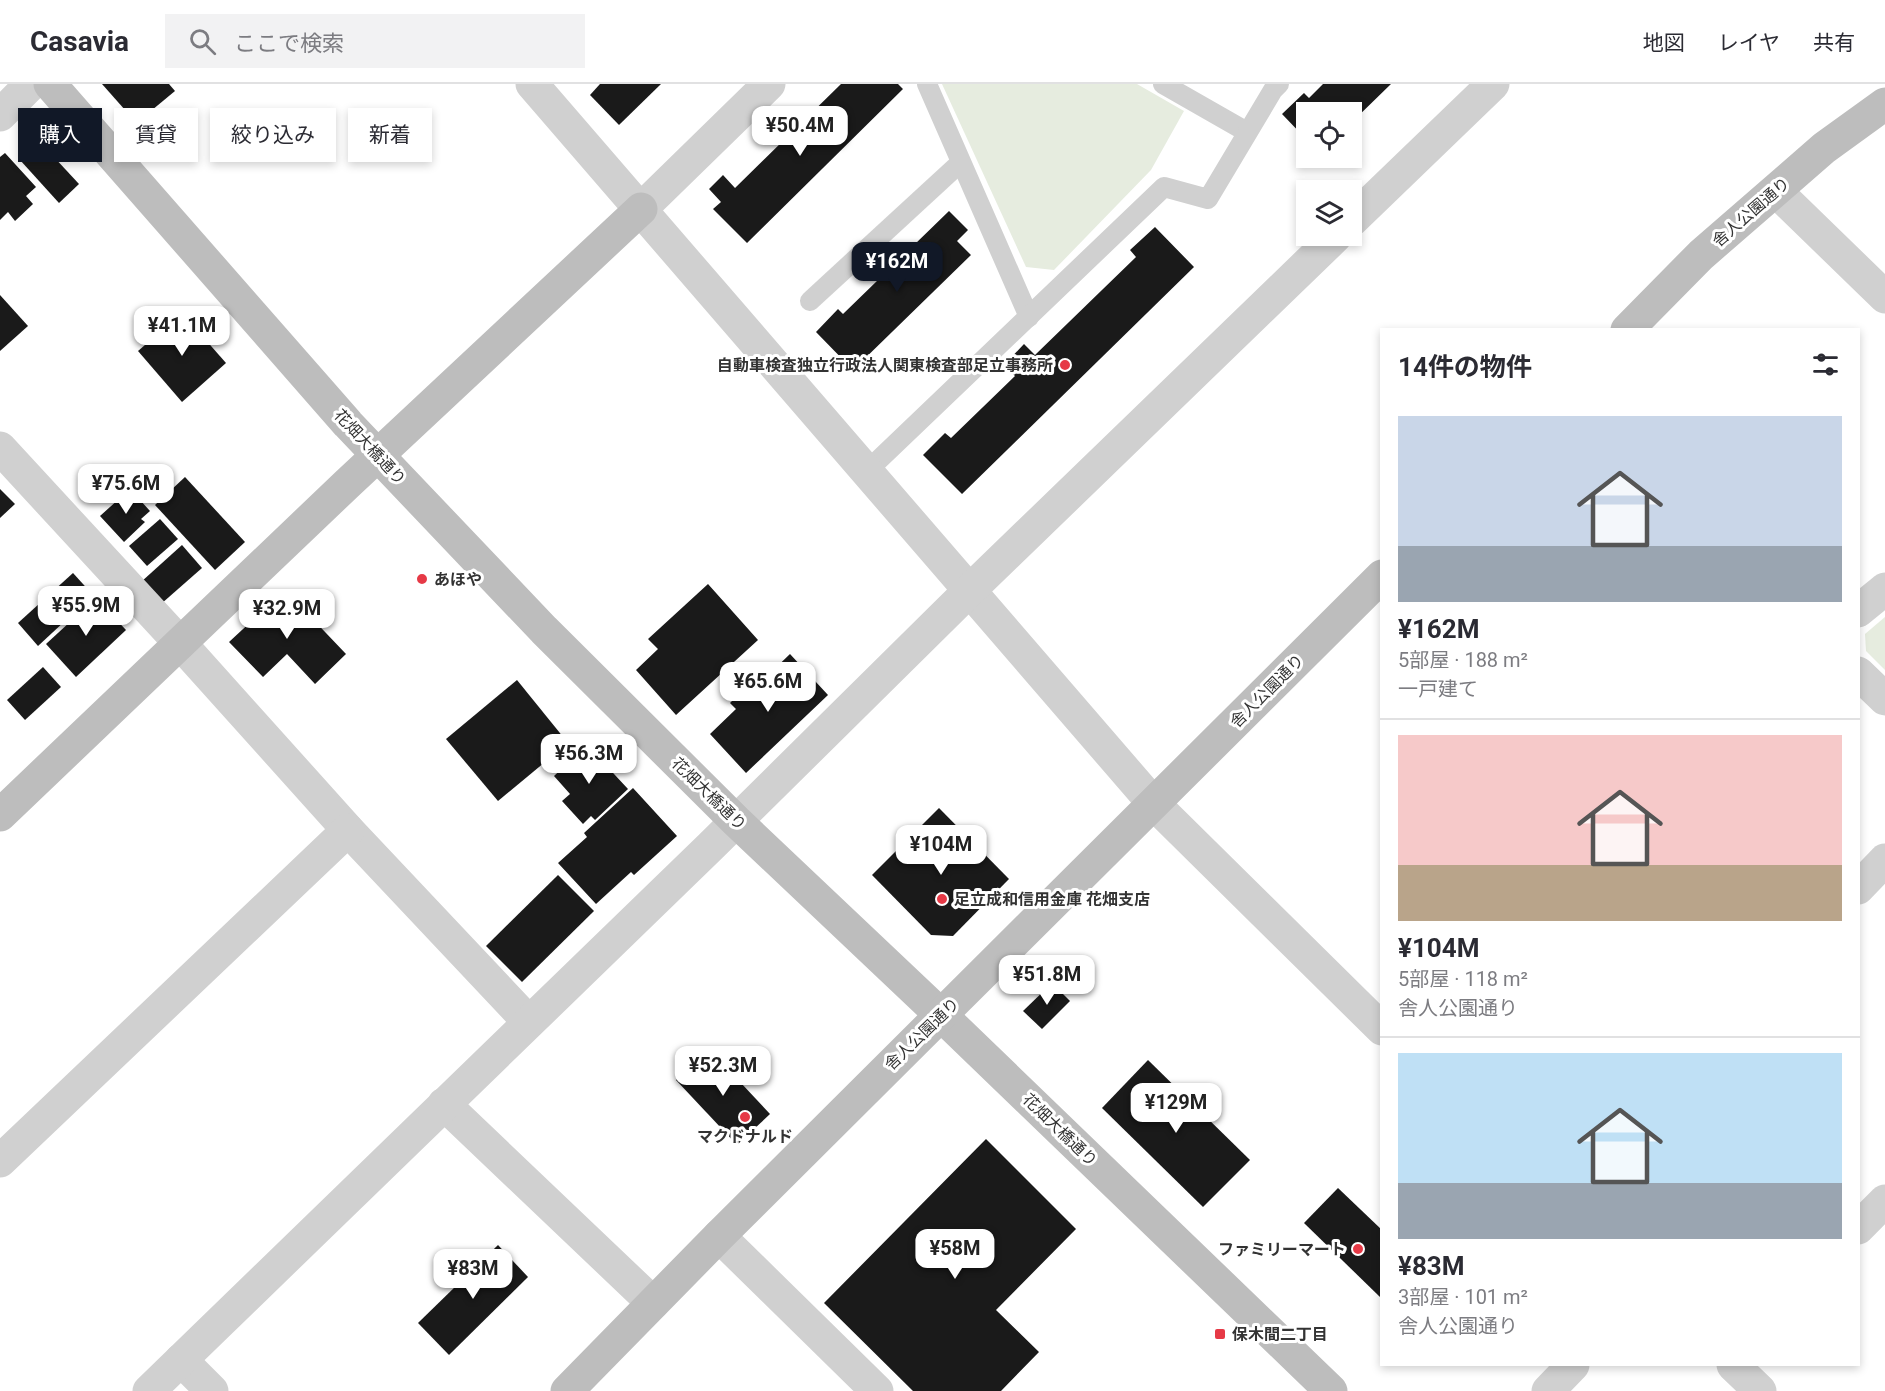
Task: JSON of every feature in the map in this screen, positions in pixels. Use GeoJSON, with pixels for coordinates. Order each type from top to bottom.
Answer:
{"type":"FeatureCollection","features":[{"type":"Feature","properties":{"kind":"street"},"geometry":{"type":"LineString","coordinates":[[0,115],[31,84]]}},
{"type":"Feature","properties":{"kind":"street","name":"花畑大橋通り"},"geometry":{"type":"LineString","coordinates":[[50,84],[377,455],[544,630],[736,821],[1331,1391]]}},
{"type":"Feature","properties":{"kind":"street"},"geometry":{"type":"LineString","coordinates":[[532,84],[1154,804],[1375,1012]]}},
{"type":"Feature","properties":{"kind":"street"},"geometry":{"type":"LineString","coordinates":[[0,814],[377,455],[641,209],[769,84]]}},
{"type":"Feature","properties":{"kind":"street"},"geometry":{"type":"LineString","coordinates":[[1362,210],[1493,84]]}},
{"type":"Feature","properties":{"kind":"street","name":"舎人公園通り"},"geometry":{"type":"LineString","coordinates":[[1629,328],[1701,255],[1824,148],[1885,104]]}},
{"type":"Feature","properties":{"kind":"street"},"geometry":{"type":"LineString","coordinates":[[1776,191],[1885,297]]}},
{"type":"Feature","properties":{"kind":"street"},"geometry":{"type":"LineString","coordinates":[[149,1391],[736,821],[969,590],[1326,246]]}},
{"type":"Feature","properties":{"kind":"street"},"geometry":{"type":"LineString","coordinates":[[0,448],[348,830],[530,1022]]}},
{"type":"Feature","properties":{"kind":"street","name":"舎人公園通り"},"geometry":{"type":"LineString","coordinates":[[567,1391],[719,1236],[1380,578]]}},
{"type":"Feature","properties":{"kind":"street"},"geometry":{"type":"LineString","coordinates":[[1860,609],[1885,590]]}},
{"type":"Feature","properties":{"kind":"street"},"geometry":{"type":"LineString","coordinates":[[1860,675],[1885,699]]}},
{"type":"Feature","properties":{"kind":"street"},"geometry":{"type":"LineString","coordinates":[[0,1161],[348,830]]}},
{"type":"Feature","properties":{"kind":"street"},"geometry":{"type":"LineString","coordinates":[[1860,886],[1885,861]]}},
{"type":"Feature","properties":{"kind":"street"},"geometry":{"type":"LineString","coordinates":[[444,1104],[653,1303]]}},
{"type":"Feature","properties":{"kind":"street"},"geometry":{"type":"LineString","coordinates":[[1860,1226],[1885,1201]]}},
{"type":"Feature","properties":{"kind":"street"},"geometry":{"type":"LineString","coordinates":[[719,1236],[877,1391]]}},
{"type":"Feature","properties":{"kind":"street"},"geometry":{"type":"LineString","coordinates":[[181,1360],[212,1391]]}},
{"type":"Feature","properties":{"kind":"street"},"geometry":{"type":"LineString","coordinates":[[1548,1391],[1572,1366]]}},
{"type":"Feature","properties":{"kind":"street"},"geometry":{"type":"LineString","coordinates":[[1734,1366],[1760,1391]]}},
{"type":"Feature","properties":{"kind":"lane"},"geometry":{"type":"LineString","coordinates":[[927,84],[1029,317]]}},
{"type":"Feature","properties":{"kind":"lane"},"geometry":{"type":"LineString","coordinates":[[1163,84],[1246,132]]}},
{"type":"Feature","properties":{"kind":"lane"},"geometry":{"type":"LineString","coordinates":[[866,472],[1164,187],[1208,199],[1246,132],[1279,84]]}},
{"type":"Feature","properties":{"kind":"lane"},"geometry":{"type":"LineString","coordinates":[[810,301],[960,163]]}},
{"type":"Feature","properties":{"kind":"shaded area"},"geometry":{"type":"Polygon","coordinates":[[[942,84],[1137,84],[1184,111],[1151,170],[1054,270],[1026,267],[942,84]]]}},
{"type":"Feature","properties":{"kind":"shaded area"},"geometry":{"type":"Polygon","coordinates":[[[1885,617],[1885,670],[1866,651],[1865,634],[1885,617]]]}},
{"type":"Feature","properties":{"kind":"building"},"geometry":{"type":"Polygon","coordinates":[[[102,84],[169,84],[175,91],[154,108],[123,108],[102,84]]]}},
{"type":"Feature","properties":{"kind":"building"},"geometry":{"type":"Polygon","coordinates":[[[600,84],[661,84],[619,125],[590,95],[600,84]]]}},
{"type":"Feature","properties":{"kind":"building"},"geometry":{"type":"Polygon","coordinates":[[[841,84],[898,84],[903,89],[747,243],[713,209],[721,202],[709,189],[723,175],[735,188],[841,84]]]}},
{"type":"Feature","properties":{"kind":"building"},"geometry":{"type":"Polygon","coordinates":[[[1323,84],[1391,84],[1362,112],[1362,102],[1296,102],[1296,129],[1282,114],[1304,93],[1309,98],[1323,84]]]}},
{"type":"Feature","properties":{"kind":"building"},"geometry":{"type":"Polygon","coordinates":[[[5,153],[36,187],[26,196],[33,204],[15,221],[8,212],[0,220],[0,157],[5,153]]]}},
{"type":"Feature","properties":{"kind":"building"},"geometry":{"type":"Polygon","coordinates":[[[22,162],[59,162],[79,184],[59,203],[22,162]]]}},
{"type":"Feature","properties":{"kind":"building"},"geometry":{"type":"Polygon","coordinates":[[[949,211],[968,230],[957,241],[971,255],[853,370],[816,332],[838,309],[843,314],[949,211]]]}},
{"type":"Feature","properties":{"kind":"building"},"geometry":{"type":"Polygon","coordinates":[[[1155,227],[1194,267],[962,494],[923,455],[945,433],[951,438],[1015,376],[1004,365],[1024,344],[1035,355],[1136,257],[1130,250],[1155,227]]]}},
{"type":"Feature","properties":{"kind":"building"},"geometry":{"type":"Polygon","coordinates":[[[0,295],[28,326],[0,351],[0,295]]]}},
{"type":"Feature","properties":{"kind":"building"},"geometry":{"type":"Polygon","coordinates":[[[182,313],[226,363],[182,402],[138,351],[182,313]]]}},
{"type":"Feature","properties":{"kind":"building"},"geometry":{"type":"Polygon","coordinates":[[[185,477],[245,542],[215,570],[155,505],[185,477]]]}},
{"type":"Feature","properties":{"kind":"building"},"geometry":{"type":"Polygon","coordinates":[[[0,489],[15,504],[0,518],[0,489]]]}},
{"type":"Feature","properties":{"kind":"building"},"geometry":{"type":"Polygon","coordinates":[[[130,489],[150,511],[141,519],[145,522],[124,542],[100,516],[130,489]]]}},
{"type":"Feature","properties":{"kind":"building"},"geometry":{"type":"Polygon","coordinates":[[[160,519],[178,539],[147,566],[129,546],[160,519]]]}},
{"type":"Feature","properties":{"kind":"building"},"geometry":{"type":"Polygon","coordinates":[[[182,545],[202,568],[161,604],[141,582],[182,545]]]}},
{"type":"Feature","properties":{"kind":"building"},"geometry":{"type":"Polygon","coordinates":[[[73,573],[93,595],[38,646],[18,623],[73,573]]]}},
{"type":"Feature","properties":{"kind":"building"},"geometry":{"type":"Polygon","coordinates":[[[708,584],[758,640],[676,715],[636,670],[658,649],[648,639],[708,584]]]}},
{"type":"Feature","properties":{"kind":"building"},"geometry":{"type":"Polygon","coordinates":[[[285,590],[346,654],[315,684],[287,654],[263,677],[229,642],[285,590]]]}},
{"type":"Feature","properties":{"kind":"building"},"geometry":{"type":"Polygon","coordinates":[[[96,598],[126,630],[76,677],[46,644],[96,598]]]}},
{"type":"Feature","properties":{"kind":"building"},"geometry":{"type":"Polygon","coordinates":[[[790,654],[828,695],[746,773],[710,734],[736,709],[730,703],[757,676],[762,681],[790,654]]]}},
{"type":"Feature","properties":{"kind":"building"},"geometry":{"type":"Polygon","coordinates":[[[43,667],[61,687],[25,720],[7,700],[43,667]]]}},
{"type":"Feature","properties":{"kind":"building"},"geometry":{"type":"Polygon","coordinates":[[[517,680],[568,743],[498,801],[446,739],[517,680]]]}},
{"type":"Feature","properties":{"kind":"building"},"geometry":{"type":"Polygon","coordinates":[[[587,745],[628,789],[595,820],[591,816],[583,824],[562,801],[570,794],[554,776],[587,745]]]}},
{"type":"Feature","properties":{"kind":"building"},"geometry":{"type":"Polygon","coordinates":[[[633,788],[677,836],[634,875],[631,872],[596,904],[558,863],[587,837],[584,833],[633,788]]]}},
{"type":"Feature","properties":{"kind":"building"},"geometry":{"type":"Polygon","coordinates":[[[939,808],[1009,879],[953,936],[931,935],[872,875],[939,808]]]}},
{"type":"Feature","properties":{"kind":"building"},"geometry":{"type":"Polygon","coordinates":[[[558,875],[594,911],[522,982],[486,946],[558,875]]]}},
{"type":"Feature","properties":{"kind":"building"},"geometry":{"type":"Polygon","coordinates":[[[1052,983],[1070,1001],[1042,1029],[1023,1011],[1052,983]]]}},
{"type":"Feature","properties":{"kind":"building"},"geometry":{"type":"Polygon","coordinates":[[[709,1049],[770,1114],[737,1145],[676,1080],[709,1049]]]}},
{"type":"Feature","properties":{"kind":"building"},"geometry":{"type":"Polygon","coordinates":[[[1148,1060],[1250,1160],[1203,1207],[1102,1108],[1148,1060]]]}},
{"type":"Feature","properties":{"kind":"building"},"geometry":{"type":"Polygon","coordinates":[[[986,1139],[1076,1229],[996,1310],[1039,1352],[1001,1391],[913,1391],[824,1303],[986,1139]]]}},
{"type":"Feature","properties":{"kind":"building"},"geometry":{"type":"Polygon","coordinates":[[[1338,1188],[1380,1228],[1380,1297],[1304,1223],[1338,1188]]]}},
{"type":"Feature","properties":{"kind":"building"},"geometry":{"type":"Polygon","coordinates":[[[498,1245],[528,1277],[449,1355],[418,1323],[498,1245]]]}},
{"type":"Feature","properties":{"kind":"place","name":"自動車検査独立行政法人関東検査部足立事務所"},"geometry":{"type":"Point","coordinates":[1065,365]}},
{"type":"Feature","properties":{"kind":"place","name":"あほや"},"geometry":{"type":"Point","coordinates":[422,579]}},
{"type":"Feature","properties":{"kind":"place","name":"足立成和信用金庫 花畑支店"},"geometry":{"type":"Point","coordinates":[942,899]}},
{"type":"Feature","properties":{"kind":"place","name":"マクドナルド"},"geometry":{"type":"Point","coordinates":[745,1117]}},
{"type":"Feature","properties":{"kind":"place","name":"ファミリーマート"},"geometry":{"type":"Point","coordinates":[1358,1249]}},
{"type":"Feature","properties":{"kind":"place","name":"保木間二丁目"},"geometry":{"type":"Point","coordinates":[1220,1334]}}]}
